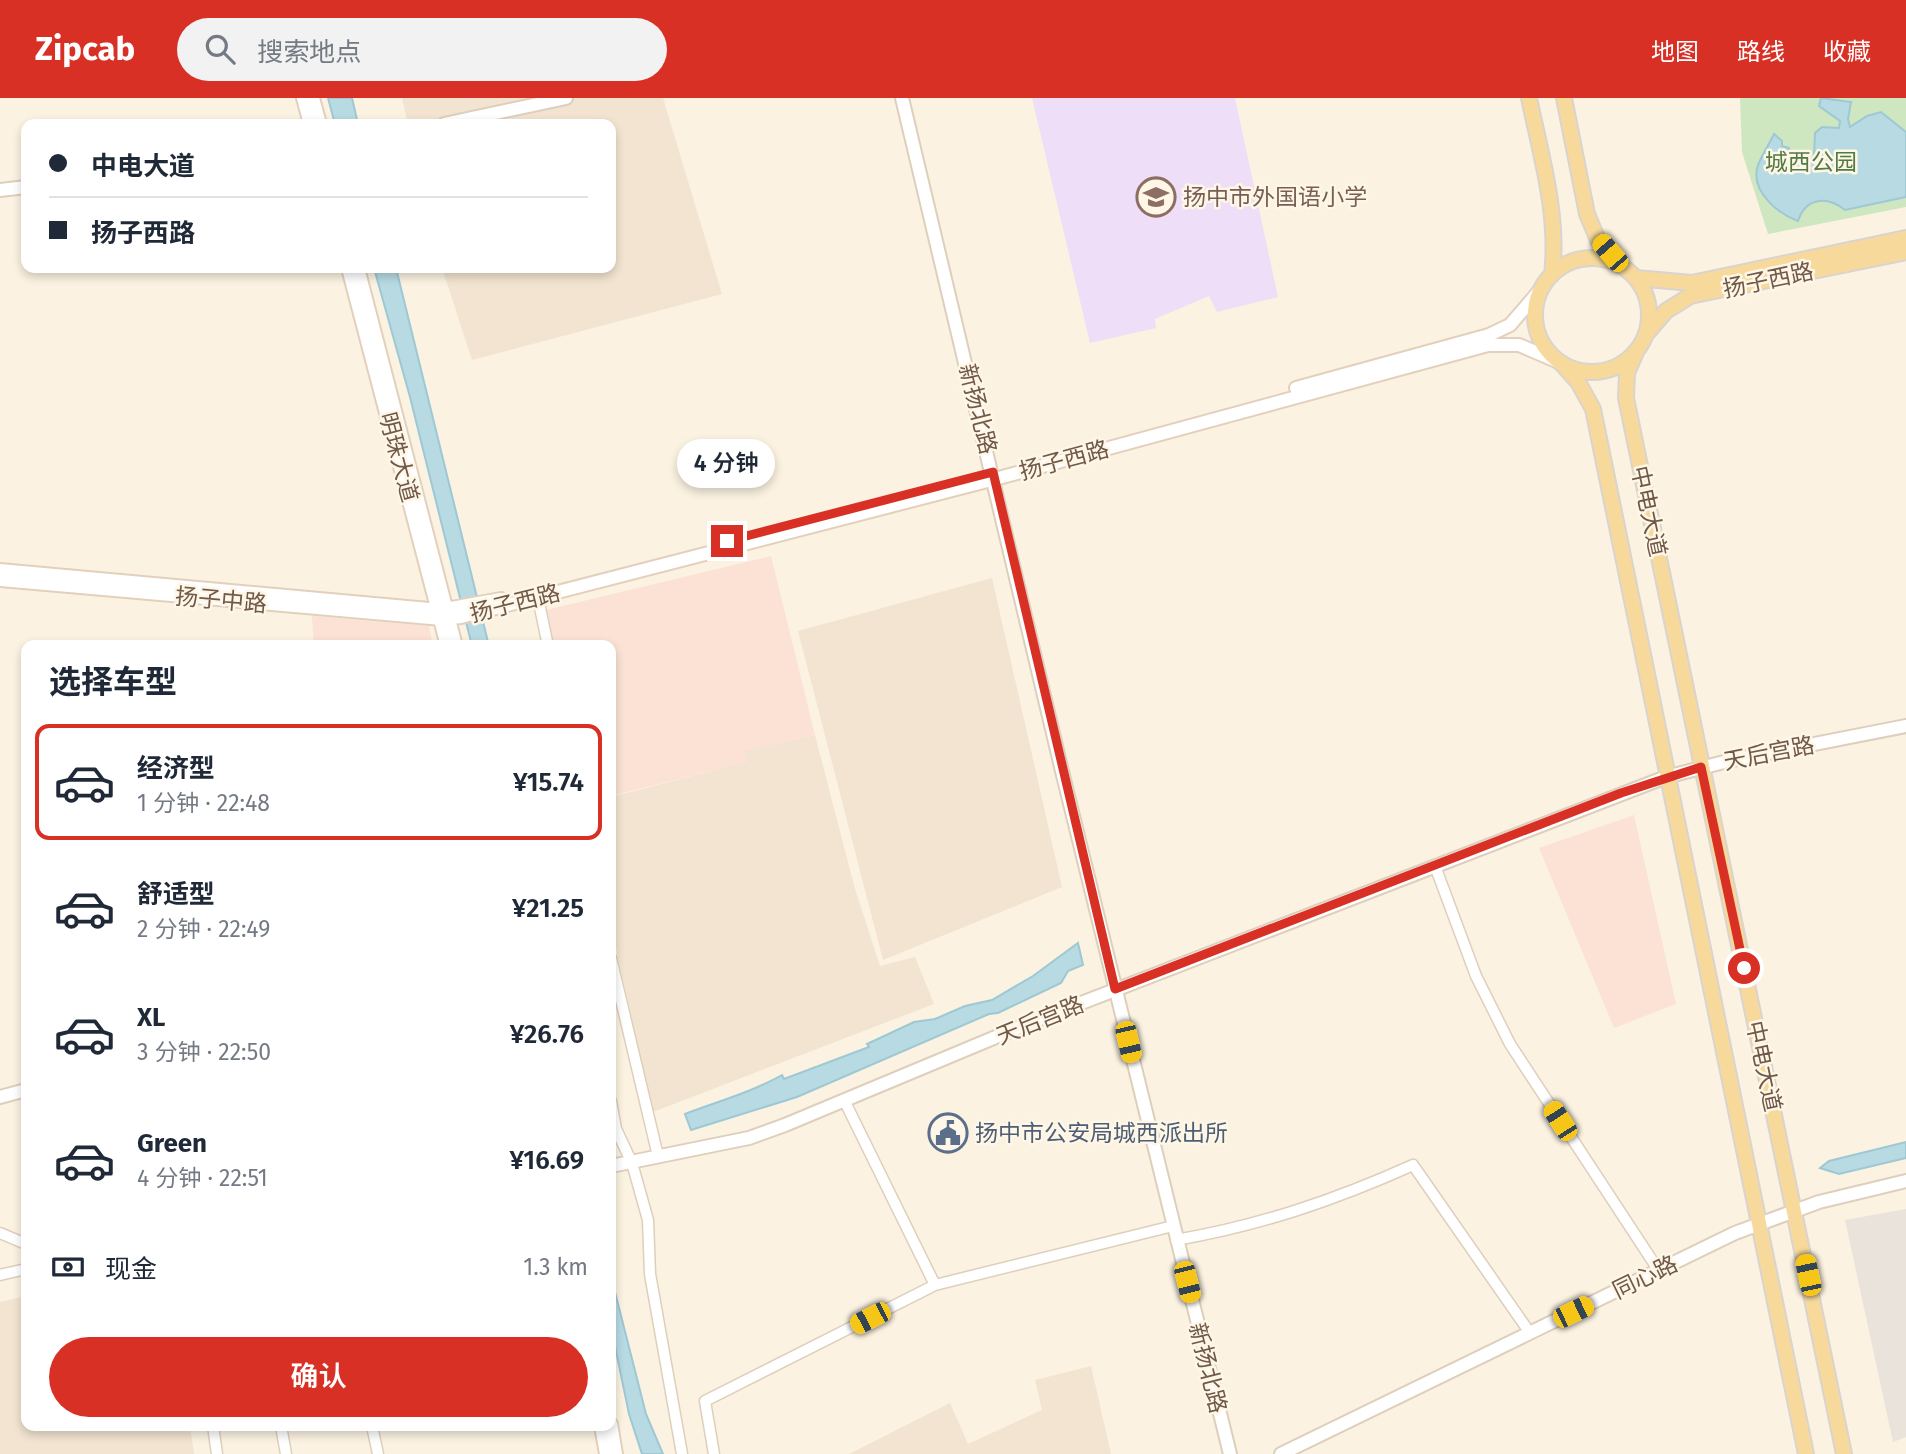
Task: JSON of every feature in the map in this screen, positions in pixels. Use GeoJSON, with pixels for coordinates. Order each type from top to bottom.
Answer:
{"type":"FeatureCollection","features":[{"type":"Feature","properties":{"kind":"main road"},"geometry":{"type":"LineString","coordinates":[[303,98],[309,119]]}},
{"type":"Feature","properties":{"kind":"main road"},"geometry":{"type":"LineString","coordinates":[[313,98],[319,119]]}},
{"type":"Feature","properties":{"kind":"main road"},"geometry":{"type":"LineString","coordinates":[[467,119],[566,98]]}},
{"type":"Feature","properties":{"kind":"main road","name":"新扬北路"},"geometry":{"type":"LineString","coordinates":[[902,98],[1115,989],[1230,1454]]}},
{"type":"Feature","properties":{"kind":"main road"},"geometry":{"type":"LineString","coordinates":[[1529,98],[1553,215],[1555,246],[1552,275]]}},
{"type":"Feature","properties":{"kind":"main road"},"geometry":{"type":"LineString","coordinates":[[1563,98],[1587,214],[1598,240],[1622,267],[1636,278],[1649,306],[1641,344],[1625,362],[1610,369],[1593,372],[1576,370],[1561,363],[1540,338],[1535,322],[1541,289],[1552,275],[1568,264],[1586,258],[1606,260],[1622,267]]}},
{"type":"Feature","properties":{"kind":"main road"},"geometry":{"type":"LineString","coordinates":[[0,190],[21,188]]}},
{"type":"Feature","properties":{"kind":"main road","name":"扬子西路"},"geometry":{"type":"LineString","coordinates":[[1636,278],[1692,283],[1906,237]]}},
{"type":"Feature","properties":{"kind":"main road","name":"扬子西路"},"geometry":{"type":"LineString","coordinates":[[1641,344],[1653,323],[1690,296],[1906,251]]}},
{"type":"Feature","properties":{"kind":"main road","name":"明珠大道"},"geometry":{"type":"LineString","coordinates":[[349,273],[450,614],[448,640]]}},
{"type":"Feature","properties":{"kind":"main road","name":"明珠大道"},"geometry":{"type":"LineString","coordinates":[[359,273],[455,640]]}},
{"type":"Feature","properties":{"kind":"main road","name":"扬子西路"},"geometry":{"type":"LineString","coordinates":[[450,614],[994,476],[1489,335],[1510,324],[1541,289]]}},
{"type":"Feature","properties":{"kind":"main road","name":"中电大道"},"geometry":{"type":"LineString","coordinates":[[1641,344],[1627,373],[1626,398],[1844,1454]]}},
{"type":"Feature","properties":{"kind":"main road","name":"扬子西路"},"geometry":{"type":"LineString","coordinates":[[488,606],[538,598],[1488,345],[1519,345],[1561,363]]}},
{"type":"Feature","properties":{"kind":"main road","name":"中电大道"},"geometry":{"type":"LineString","coordinates":[[1561,363],[1578,382],[1592,410],[1806,1454]]}},
{"type":"Feature","properties":{"kind":"main road","name":"扬子中路"},"geometry":{"type":"LineString","coordinates":[[0,570],[450,614]]}},
{"type":"Feature","properties":{"kind":"main road","name":"扬子中路"},"geometry":{"type":"LineString","coordinates":[[0,580],[450,614]]}},
{"type":"Feature","properties":{"kind":"main road","name":"天后宫路"},"geometry":{"type":"LineString","coordinates":[[616,1165],[749,1138],[845,1102],[1115,989],[1666,777],[1701,767],[1906,726]]}},
{"type":"Feature","properties":{"kind":"main road"},"geometry":{"type":"LineString","coordinates":[[0,1097],[21,1091]]}},
{"type":"Feature","properties":{"kind":"main road","name":"同心路"},"geometry":{"type":"LineString","coordinates":[[1281,1454],[1758,1224],[1794,1210],[1906,1181]]}},
{"type":"Feature","properties":{"kind":"main road"},"geometry":{"type":"LineString","coordinates":[[602,1431],[606,1454]]}},
{"type":"Feature","properties":{"kind":"main road"},"geometry":{"type":"LineString","coordinates":[[612,1431],[616,1454]]}},
{"type":"Feature","properties":{"kind":"street"},"geometry":{"type":"LineString","coordinates":[[538,598],[547,640]]}},
{"type":"Feature","properties":{"kind":"street"},"geometry":{"type":"LineString","coordinates":[[1435,866],[1476,975],[1510,1044],[1659,1270]]}},
{"type":"Feature","properties":{"kind":"street"},"geometry":{"type":"LineString","coordinates":[[616,979],[658,1156]]}},
{"type":"Feature","properties":{"kind":"street"},"geometry":{"type":"LineString","coordinates":[[845,1102],[935,1285]]}},
{"type":"Feature","properties":{"kind":"street"},"geometry":{"type":"LineString","coordinates":[[616,1129],[632,1163],[648,1220],[650,1274],[682,1454]]}},
{"type":"Feature","properties":{"kind":"street"},"geometry":{"type":"LineString","coordinates":[[1176,1240],[1230,1231],[1310,1208],[1413,1164],[1530,1333]]}},
{"type":"Feature","properties":{"kind":"street"},"geometry":{"type":"LineString","coordinates":[[713,1454],[705,1401],[935,1285],[1173,1226]]}},
{"type":"Feature","properties":{"kind":"street"},"geometry":{"type":"LineString","coordinates":[[0,1233],[21,1242]]}},
{"type":"Feature","properties":{"kind":"street"},"geometry":{"type":"LineString","coordinates":[[0,1275],[21,1270]]}},
{"type":"Feature","properties":{"kind":"street"},"geometry":{"type":"LineString","coordinates":[[214,1431],[217,1454]]}},
{"type":"Feature","properties":{"kind":"street"},"geometry":{"type":"LineString","coordinates":[[282,1431],[286,1454]]}},
{"type":"Feature","properties":{"kind":"street"},"geometry":{"type":"LineString","coordinates":[[373,1431],[378,1454]]}},
{"type":"Feature","properties":{"kind":"shaded area"},"geometry":{"type":"Polygon","coordinates":[[[402,98],[663,98],[722,294],[472,360],[444,273],[616,273],[616,119],[407,119],[402,98]]]}},
{"type":"Feature","properties":{"kind":"shaded area","name":"扬中市外国语小学"},"geometry":{"type":"Polygon","coordinates":[[[1032,98],[1235,98],[1278,297],[1217,312],[1209,296],[1155,319],[1156,328],[1090,343],[1032,98]]]}},
{"type":"Feature","properties":{"kind":"shaded area"},"geometry":{"type":"Polygon","coordinates":[[[771,556],[815,735],[744,751],[747,762],[616,795],[616,640],[552,640],[546,610],[771,556]]]}},
{"type":"Feature","properties":{"kind":"shaded area"},"geometry":{"type":"Polygon","coordinates":[[[992,578],[1062,887],[883,960],[798,631],[992,578]]]}},
{"type":"Feature","properties":{"kind":"shaded area"},"geometry":{"type":"Polygon","coordinates":[[[312,616],[429,626],[432,640],[314,640],[312,616]]]}},
{"type":"Feature","properties":{"kind":"shaded area"},"geometry":{"type":"Polygon","coordinates":[[[815,735],[855,889],[880,966],[915,957],[934,1004],[653,1112],[616,948],[616,796],[746,762],[743,751],[815,735]]]}},
{"type":"Feature","properties":{"kind":"shaded area"},"geometry":{"type":"Polygon","coordinates":[[[1634,815],[1676,1004],[1614,1028],[1539,848],[1634,815]]]}},
{"type":"Feature","properties":{"kind":"shaded area"},"geometry":{"type":"Polygon","coordinates":[[[1906,1209],[1906,1437],[1893,1442],[1845,1220],[1906,1209]]]}},
{"type":"Feature","properties":{"kind":"shaded area"},"geometry":{"type":"Polygon","coordinates":[[[21,1297],[21,1431],[191,1431],[194,1454],[0,1454],[0,1302],[21,1297]]]}},
{"type":"Feature","properties":{"kind":"shaded area"},"geometry":{"type":"Polygon","coordinates":[[[1091,1366],[1111,1454],[849,1454],[950,1403],[968,1444],[1042,1410],[1035,1380],[1091,1366]]]}},
{"type":"Feature","properties":{"kind":"green space","name":"城西公园"},"geometry":{"type":"Polygon","coordinates":[[[1740,98],[1906,98],[1906,207],[1768,234],[1742,152],[1740,98]]]}},
{"type":"Feature","properties":{"kind":"water"},"geometry":{"type":"Polygon","coordinates":[[[328,98],[352,98],[357,119],[334,119],[328,98]]]}},
{"type":"Feature","properties":{"kind":"water"},"geometry":{"type":"Polygon","coordinates":[[[1821,98],[1851,102],[1848,119],[1850,127],[1867,116],[1881,112],[1906,132],[1906,197],[1845,210],[1831,202],[1818,201],[1806,207],[1798,221],[1768,201],[1759,186],[1757,169],[1774,134],[1782,141],[1782,146],[1789,148],[1790,160],[1806,162],[1814,157],[1815,133],[1822,127],[1839,128],[1840,121],[1819,106],[1821,98]]]}},
{"type":"Feature","properties":{"kind":"water"},"geometry":{"type":"Polygon","coordinates":[[[375,273],[397,273],[488,640],[471,640],[410,397],[375,273]]]}},
{"type":"Feature","properties":{"kind":"water"},"geometry":{"type":"Polygon","coordinates":[[[1078,943],[1083,965],[1068,971],[1061,983],[998,1013],[989,1014],[797,1097],[691,1130],[685,1114],[746,1092],[782,1075],[784,1079],[869,1047],[867,1044],[914,1022],[935,1019],[965,1006],[992,1000],[1033,976],[1078,943]]]}},
{"type":"Feature","properties":{"kind":"water"},"geometry":{"type":"Polygon","coordinates":[[[1906,1142],[1906,1158],[1839,1174],[1820,1168],[1829,1161],[1906,1142]]]}},
{"type":"Feature","properties":{"kind":"water"},"geometry":{"type":"Polygon","coordinates":[[[616,1296],[646,1414],[663,1454],[642,1454],[629,1414],[616,1351],[616,1296]]]}},
{"type":"Feature","properties":{"kind":"place","name":"扬中市外国语小学"},"geometry":{"type":"Point","coordinates":[1156,197]}},
{"type":"Feature","properties":{"kind":"place","name":"扬中市公安局城西派出所"},"geometry":{"type":"Point","coordinates":[948,1133]}},
{"type":"Feature","properties":{"kind":"route"},"geometry":{"type":"LineString","coordinates":[[727,541],[993,472],[1115,989],[1621,793],[1701,767],[1744,968]]}}]}
